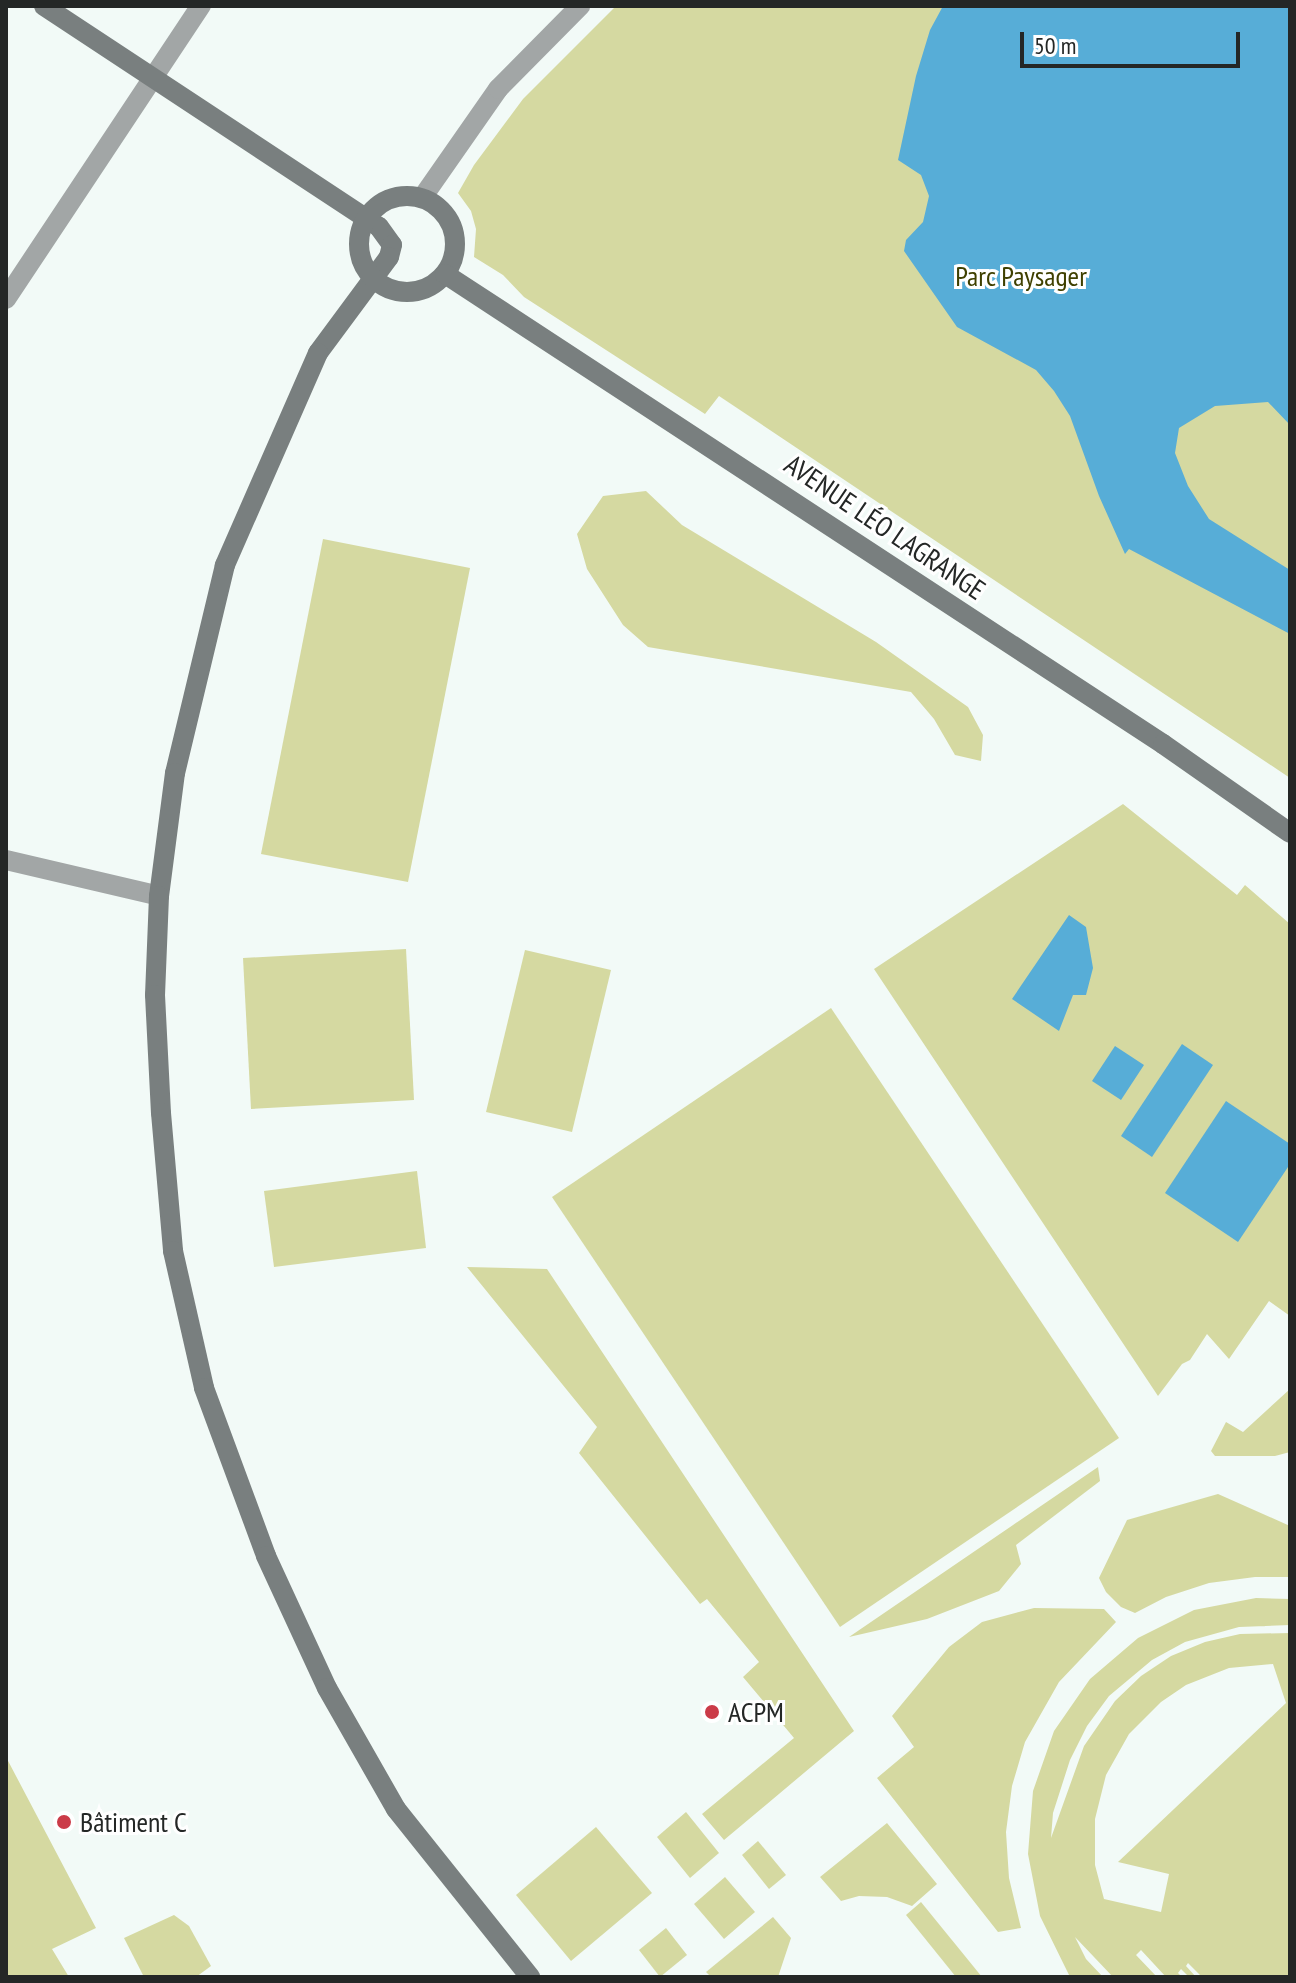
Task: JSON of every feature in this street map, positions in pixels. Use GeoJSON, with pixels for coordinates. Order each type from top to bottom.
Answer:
{"type":"FeatureCollection","features":[{"type":"Feature","properties":{"kind":"street"},"geometry":{"type":"LineString","coordinates":[[44,6],[366,218],[388,236],[392,245],[389,257],[318,353],[225,565],[175,773],[159,896],[155,995],[172,1238],[204,1388],[266,1556],[327,1688],[396,1809],[530,1977]]}},
{"type":"Feature","properties":{"kind":"street"},"geometry":{"type":"LineString","coordinates":[[6,299],[201,6]]}},
{"type":"Feature","properties":{"kind":"street"},"geometry":{"type":"LineString","coordinates":[[422,198],[498,89],[580,6]]}},
{"type":"Feature","properties":{"kind":"street"},"geometry":{"type":"LineString","coordinates":[[397,196],[422,198],[446,215],[453,229],[453,260],[445,274],[418,292],[393,290],[372,278],[358,249],[366,218],[374,208],[397,196]]}},
{"type":"Feature","properties":{"kind":"street","name":"AVENUE LÉO LAGRANGE"},"geometry":{"type":"LineString","coordinates":[[445,274],[1150,735],[1290,833]]}},
{"type":"Feature","properties":{"kind":"street"},"geometry":{"type":"LineString","coordinates":[[6,860],[159,896]]}},
{"type":"Feature","properties":{"kind":"green space","name":"Parc Paysager"},"geometry":{"type":"Polygon","coordinates":[[[616,6],[1290,6],[1290,778],[719,396],[705,414],[524,297],[503,275],[474,257],[476,229],[471,211],[458,193],[474,165],[523,99],[616,6]]]}},
{"type":"Feature","properties":{"kind":"green space"},"geometry":{"type":"Polygon","coordinates":[[[646,491],[682,525],[876,642],[968,707],[983,735],[981,761],[955,755],[934,719],[911,692],[648,647],[623,625],[587,569],[577,534],[603,496],[646,491]]]}},
{"type":"Feature","properties":{"kind":"green space"},"geometry":{"type":"Polygon","coordinates":[[[323,539],[470,568],[408,882],[261,854],[323,539]]]}},
{"type":"Feature","properties":{"kind":"green space"},"geometry":{"type":"Polygon","coordinates":[[[1123,804],[1237,895],[1245,885],[1290,924],[1290,1316],[1269,1301],[1229,1359],[1207,1334],[1190,1360],[1182,1364],[1158,1396],[874,969],[1123,804]]]}},
{"type":"Feature","properties":{"kind":"green space"},"geometry":{"type":"Polygon","coordinates":[[[406,949],[414,1100],[251,1109],[243,958],[406,949]]]}},
{"type":"Feature","properties":{"kind":"green space"},"geometry":{"type":"Polygon","coordinates":[[[525,950],[611,970],[572,1132],[486,1112],[525,950]]]}},
{"type":"Feature","properties":{"kind":"green space"},"geometry":{"type":"Polygon","coordinates":[[[831,1008],[1119,1438],[840,1627],[552,1197],[831,1008]]]}},
{"type":"Feature","properties":{"kind":"green space"},"geometry":{"type":"Polygon","coordinates":[[[417,1171],[426,1248],[274,1267],[264,1191],[417,1171]]]}},
{"type":"Feature","properties":{"kind":"green space"},"geometry":{"type":"Polygon","coordinates":[[[467,1267],[547,1269],[854,1731],[724,1840],[702,1814],[794,1738],[743,1677],[759,1662],[707,1599],[700,1604],[579,1453],[597,1427],[467,1267]]]}},
{"type":"Feature","properties":{"kind":"green space"},"geometry":{"type":"Polygon","coordinates":[[[1290,1389],[1290,1452],[1275,1456],[1215,1456],[1211,1451],[1226,1422],[1243,1432],[1290,1389]]]}},
{"type":"Feature","properties":{"kind":"green space"},"geometry":{"type":"Polygon","coordinates":[[[1098,1467],[1100,1481],[1016,1545],[1021,1564],[999,1591],[927,1619],[849,1637],[1098,1467]]]}},
{"type":"Feature","properties":{"kind":"green space"},"geometry":{"type":"Polygon","coordinates":[[[1218,1494],[1290,1526],[1290,1577],[1255,1577],[1209,1583],[1166,1597],[1135,1613],[1121,1607],[1106,1592],[1099,1578],[1127,1520],[1218,1494]]]}},
{"type":"Feature","properties":{"kind":"green space"},"geometry":{"type":"Polygon","coordinates":[[[1256,1598],[1290,1599],[1290,1625],[1239,1627],[1185,1642],[1152,1660],[1109,1696],[1087,1726],[1070,1760],[1053,1813],[1051,1838],[1084,1746],[1115,1701],[1141,1676],[1171,1656],[1205,1642],[1240,1634],[1290,1633],[1290,1977],[1202,1977],[1188,1963],[1186,1966],[1196,1977],[1189,1977],[1181,1969],[1178,1973],[1182,1977],[1166,1977],[1141,1950],[1136,1955],[1157,1977],[1113,1977],[1075,1937],[1086,1959],[1103,1977],[1070,1977],[1040,1916],[1028,1854],[1033,1791],[1054,1731],[1090,1679],[1138,1638],[1194,1610],[1256,1598]],[[1273,1664],[1229,1668],[1186,1685],[1161,1702],[1129,1734],[1106,1775],[1095,1819],[1095,1865],[1104,1899],[1161,1912],[1169,1874],[1118,1862],[1286,1703],[1273,1664]]]}},
{"type":"Feature","properties":{"kind":"green space"},"geometry":{"type":"Polygon","coordinates":[[[1034,1608],[1104,1609],[1116,1622],[1059,1682],[1025,1742],[1012,1786],[1006,1832],[1009,1878],[1021,1928],[998,1932],[877,1778],[914,1747],[892,1716],[949,1647],[982,1622],[1034,1608]]]}},
{"type":"Feature","properties":{"kind":"green space"},"geometry":{"type":"Polygon","coordinates":[[[6,1757],[96,1928],[52,1949],[69,1977],[6,1977],[6,1757]]]}},
{"type":"Feature","properties":{"kind":"green space"},"geometry":{"type":"Polygon","coordinates":[[[686,1812],[719,1853],[690,1878],[657,1837],[686,1812]]]}},
{"type":"Feature","properties":{"kind":"green space"},"geometry":{"type":"Polygon","coordinates":[[[887,1823],[937,1884],[912,1906],[887,1897],[859,1896],[841,1901],[820,1877],[887,1823]]]}},
{"type":"Feature","properties":{"kind":"green space"},"geometry":{"type":"Polygon","coordinates":[[[596,1827],[652,1893],[571,1961],[516,1895],[596,1827]]]}},
{"type":"Feature","properties":{"kind":"green space"},"geometry":{"type":"Polygon","coordinates":[[[758,1841],[786,1875],[769,1889],[742,1855],[758,1841]]]}},
{"type":"Feature","properties":{"kind":"green space"},"geometry":{"type":"Polygon","coordinates":[[[725,1877],[755,1912],[724,1939],[694,1904],[725,1877]]]}},
{"type":"Feature","properties":{"kind":"green space"},"geometry":{"type":"Polygon","coordinates":[[[921,1902],[982,1977],[956,1977],[906,1915],[921,1902]]]}},
{"type":"Feature","properties":{"kind":"green space"},"geometry":{"type":"Polygon","coordinates":[[[174,1915],[189,1926],[211,1966],[196,1977],[144,1977],[124,1938],[174,1915]]]}},
{"type":"Feature","properties":{"kind":"green space"},"geometry":{"type":"Polygon","coordinates":[[[773,1917],[791,1938],[778,1977],[711,1977],[706,1972],[773,1917]]]}},
{"type":"Feature","properties":{"kind":"green space"},"geometry":{"type":"Polygon","coordinates":[[[666,1928],[687,1955],[660,1977],[639,1950],[666,1928]]]}},
{"type":"Feature","properties":{"kind":"water"},"geometry":{"type":"Polygon","coordinates":[[[943,6],[1290,6],[1290,425],[1268,402],[1215,406],[1179,428],[1175,453],[1188,486],[1209,519],[1290,570],[1290,634],[1129,549],[1125,554],[1099,496],[1070,416],[1054,391],[1036,370],[957,327],[904,251],[906,240],[923,222],[929,196],[921,175],[898,160],[916,76],[930,30],[943,6]]]}},
{"type":"Feature","properties":{"kind":"water"},"geometry":{"type":"Polygon","coordinates":[[[1069,915],[1086,927],[1093,968],[1086,995],[1073,995],[1059,1031],[1012,999],[1069,915]]]}},
{"type":"Feature","properties":{"kind":"water"},"geometry":{"type":"Polygon","coordinates":[[[1182,1044],[1213,1065],[1152,1157],[1121,1136],[1182,1044]]]}},
{"type":"Feature","properties":{"kind":"water"},"geometry":{"type":"Polygon","coordinates":[[[1115,1046],[1144,1065],[1121,1100],[1092,1081],[1115,1046]]]}},
{"type":"Feature","properties":{"kind":"water"},"geometry":{"type":"Polygon","coordinates":[[[1226,1101],[1290,1144],[1290,1164],[1238,1242],[1165,1193],[1226,1101]]]}},
{"type":"Feature","properties":{"kind":"place","name":"ACPM"},"geometry":{"type":"Point","coordinates":[712,1712]}},
{"type":"Feature","properties":{"kind":"place","name":"Bâtiment C"},"geometry":{"type":"Point","coordinates":[64,1822]}}]}
